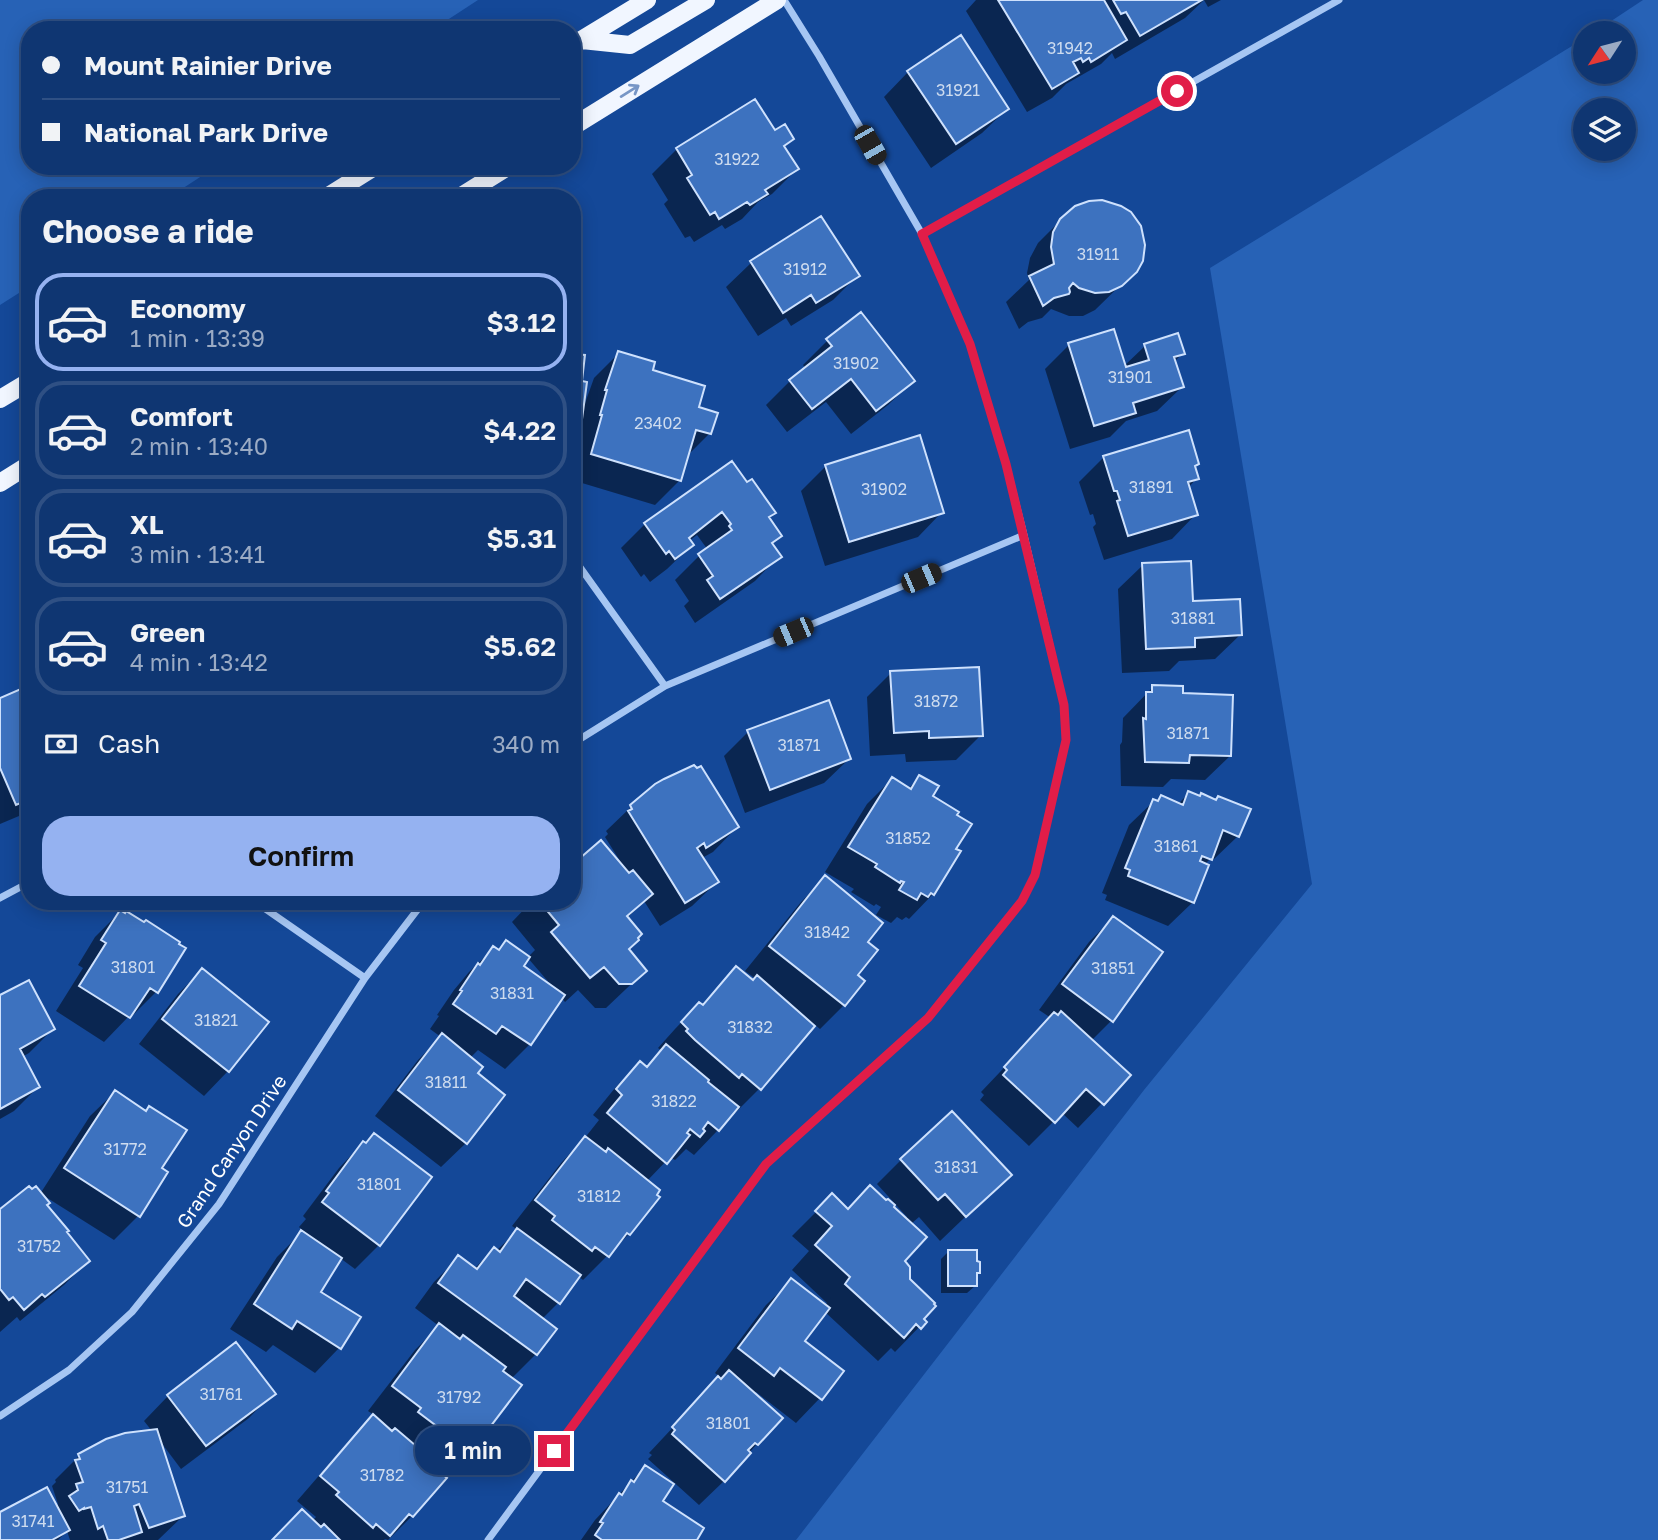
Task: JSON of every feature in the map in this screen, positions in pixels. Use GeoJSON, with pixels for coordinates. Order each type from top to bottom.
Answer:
{"type":"FeatureCollection","features":[{"type":"Feature","properties":{"kind":"main road"},"geometry":{"type":"LineString","coordinates":[[581,41],[647,0]]}},
{"type":"Feature","properties":{"kind":"main road"},"geometry":{"type":"LineString","coordinates":[[581,43],[630,45],[706,0]]}},
{"type":"Feature","properties":{"kind":"main road"},"geometry":{"type":"LineString","coordinates":[[581,121],[776,0]]}},
{"type":"Feature","properties":{"kind":"main road"},"geometry":{"type":"LineString","coordinates":[[339,189],[362,175]]}},
{"type":"Feature","properties":{"kind":"main road"},"geometry":{"type":"LineString","coordinates":[[472,189],[495,175]]}},
{"type":"Feature","properties":{"kind":"main road"},"geometry":{"type":"LineString","coordinates":[[0,399],[21,386]]}},
{"type":"Feature","properties":{"kind":"main road"},"geometry":{"type":"LineString","coordinates":[[0,483],[21,470]]}},
{"type":"Feature","properties":{"kind":"street"},"geometry":{"type":"LineString","coordinates":[[488,1540],[766,1164],[928,1018],[1022,901],[1035,875],[1066,740],[1064,705],[1024,535],[970,344],[922,234],[784,0]]}},
{"type":"Feature","properties":{"kind":"street"},"geometry":{"type":"LineString","coordinates":[[922,234],[1339,0]]}},
{"type":"Feature","properties":{"kind":"street"},"geometry":{"type":"LineString","coordinates":[[581,738],[665,686],[1024,535]]}},
{"type":"Feature","properties":{"kind":"street"},"geometry":{"type":"LineString","coordinates":[[581,569],[665,686]]}},
{"type":"Feature","properties":{"kind":"street"},"geometry":{"type":"LineString","coordinates":[[0,898],[21,887]]}},
{"type":"Feature","properties":{"kind":"street"},"geometry":{"type":"LineString","coordinates":[[267,910],[365,978]]}},
{"type":"Feature","properties":{"kind":"street","name":"Grand Canyon Drive"},"geometry":{"type":"LineString","coordinates":[[0,1416],[69,1370],[132,1312],[219,1204],[365,978],[417,910]]}},
{"type":"Feature","properties":{"kind":"shaded area"},"geometry":{"type":"Polygon","coordinates":[[[0,0],[478,0],[446,21],[21,21],[21,175],[203,175],[182,189],[21,189],[21,292],[0,305],[0,0]]]}},
{"type":"Feature","properties":{"kind":"shaded area"},"geometry":{"type":"Polygon","coordinates":[[[1643,0],[1658,0],[1658,1540],[796,1540],[1144,1090],[1312,884],[1210,268],[1573,45],[1573,84],[1636,84],[1636,21],[1611,21],[1643,0]]]}},
{"type":"Feature","properties":{"kind":"building"},"geometry":{"type":"Polygon","coordinates":[[[998,0],[1104,0],[1127,40],[1091,62],[1089,58],[1083,62],[1081,58],[1073,62],[1079,73],[1052,89],[998,0]]]}},
{"type":"Feature","properties":{"kind":"building"},"geometry":{"type":"Polygon","coordinates":[[[1113,0],[1202,0],[1140,36],[1126,12],[1121,14],[1113,0]]]}},
{"type":"Feature","properties":{"kind":"building"},"geometry":{"type":"Polygon","coordinates":[[[961,35],[1009,109],[956,144],[907,71],[961,35]]]}},
{"type":"Feature","properties":{"kind":"building"},"geometry":{"type":"Polygon","coordinates":[[[755,99],[775,130],[785,124],[794,139],[784,146],[799,169],[765,190],[768,194],[750,205],[747,202],[719,219],[715,212],[710,215],[687,178],[692,175],[676,148],[755,99]]]}},
{"type":"Feature","properties":{"kind":"building"},"geometry":{"type":"Polygon","coordinates":[[[1102,200],[1131,212],[1141,226],[1145,245],[1143,261],[1137,272],[1122,286],[1109,292],[1095,293],[1073,283],[1069,294],[1054,298],[1043,306],[1029,276],[1054,264],[1051,247],[1053,232],[1060,219],[1075,206],[1102,200]]]}},
{"type":"Feature","properties":{"kind":"building"},"geometry":{"type":"Polygon","coordinates":[[[821,216],[860,276],[816,303],[811,295],[783,313],[750,261],[821,216]]]}},
{"type":"Feature","properties":{"kind":"building"},"geometry":{"type":"Polygon","coordinates":[[[861,312],[915,381],[876,411],[851,379],[812,409],[789,380],[832,346],[826,339],[861,312]]]}},
{"type":"Feature","properties":{"kind":"building"},"geometry":{"type":"Polygon","coordinates":[[[1114,329],[1126,367],[1149,360],[1144,344],[1178,333],[1185,354],[1174,357],[1184,387],[1133,403],[1136,413],[1094,426],[1068,343],[1114,329]]]}},
{"type":"Feature","properties":{"kind":"building"},"geometry":{"type":"Polygon","coordinates":[[[618,351],[655,362],[653,370],[705,386],[699,407],[718,413],[711,434],[696,430],[681,481],[591,454],[602,415],[605,390],[618,351]]]}},
{"type":"Feature","properties":{"kind":"building"},"geometry":{"type":"Polygon","coordinates":[[[581,355],[585,355],[582,381],[587,382],[581,427],[581,355]]]}},
{"type":"Feature","properties":{"kind":"building"},"geometry":{"type":"Polygon","coordinates":[[[1189,430],[1199,464],[1195,466],[1199,479],[1188,482],[1198,515],[1128,536],[1117,501],[1120,500],[1117,491],[1114,491],[1103,456],[1189,430]]]}},
{"type":"Feature","properties":{"kind":"building"},"geometry":{"type":"Polygon","coordinates":[[[920,435],[944,513],[849,542],[825,465],[920,435]]]}},
{"type":"Feature","properties":{"kind":"building"},"geometry":{"type":"Polygon","coordinates":[[[732,461],[747,482],[752,479],[776,513],[769,517],[782,536],[772,543],[782,557],[720,599],[707,580],[713,576],[698,554],[732,530],[722,512],[689,538],[694,545],[675,559],[669,551],[666,554],[644,523],[732,461]]]}},
{"type":"Feature","properties":{"kind":"building"},"geometry":{"type":"Polygon","coordinates":[[[1191,561],[1193,601],[1240,599],[1242,635],[1195,638],[1195,647],[1146,649],[1142,563],[1191,561]]]}},
{"type":"Feature","properties":{"kind":"building"},"geometry":{"type":"Polygon","coordinates":[[[979,667],[983,736],[929,738],[929,731],[894,733],[890,671],[979,667]]]}},
{"type":"Feature","properties":{"kind":"building"},"geometry":{"type":"Polygon","coordinates":[[[1152,685],[1183,686],[1183,693],[1233,695],[1231,756],[1190,755],[1189,763],[1145,762],[1143,718],[1146,719],[1146,692],[1152,692],[1152,685]]]}},
{"type":"Feature","properties":{"kind":"building"},"geometry":{"type":"Polygon","coordinates":[[[21,689],[21,803],[16,805],[0,768],[0,698],[21,689]]]}},
{"type":"Feature","properties":{"kind":"building"},"geometry":{"type":"Polygon","coordinates":[[[829,700],[851,759],[770,790],[747,730],[829,700]]]}},
{"type":"Feature","properties":{"kind":"building"},"geometry":{"type":"Polygon","coordinates":[[[694,765],[697,768],[701,766],[739,827],[706,848],[704,843],[697,848],[719,882],[685,903],[628,811],[632,809],[630,805],[655,784],[694,765]]]}},
{"type":"Feature","properties":{"kind":"building"},"geometry":{"type":"Polygon","coordinates":[[[919,775],[939,786],[933,796],[959,812],[957,815],[972,824],[956,849],[961,851],[934,895],[931,893],[928,897],[921,893],[917,900],[899,890],[904,882],[900,883],[875,867],[877,864],[848,847],[892,777],[911,789],[919,775]]]}},
{"type":"Feature","properties":{"kind":"building"},"geometry":{"type":"Polygon","coordinates":[[[1188,791],[1216,800],[1218,796],[1251,809],[1239,837],[1223,830],[1212,860],[1202,856],[1200,861],[1209,865],[1194,903],[1128,876],[1130,870],[1125,868],[1153,799],[1158,801],[1161,795],[1183,805],[1188,791]]]}},
{"type":"Feature","properties":{"kind":"building"},"geometry":{"type":"Polygon","coordinates":[[[601,840],[629,873],[633,870],[653,894],[627,916],[642,934],[629,949],[647,971],[632,984],[619,984],[604,967],[590,978],[551,932],[559,925],[546,910],[581,910],[581,857],[601,840]]]}},
{"type":"Feature","properties":{"kind":"building"},"geometry":{"type":"Polygon","coordinates":[[[825,875],[883,923],[868,942],[878,950],[858,975],[865,981],[845,1006],[769,946],[825,875]]]}},
{"type":"Feature","properties":{"kind":"building"},"geometry":{"type":"Polygon","coordinates":[[[120,910],[144,922],[146,920],[186,948],[158,993],[150,988],[130,1018],[79,986],[106,943],[101,940],[120,910]]]}},
{"type":"Feature","properties":{"kind":"building"},"geometry":{"type":"Polygon","coordinates":[[[1113,916],[1163,952],[1113,1022],[1062,984],[1113,916]]]}},
{"type":"Feature","properties":{"kind":"building"},"geometry":{"type":"Polygon","coordinates":[[[506,940],[530,957],[524,966],[565,995],[531,1045],[502,1026],[496,1034],[453,1004],[478,963],[480,965],[493,946],[499,950],[506,940]]]}},
{"type":"Feature","properties":{"kind":"building"},"geometry":{"type":"Polygon","coordinates":[[[736,966],[753,980],[757,975],[815,1026],[761,1090],[742,1074],[739,1078],[695,1040],[681,1022],[699,1002],[703,1005],[736,966]]]}},
{"type":"Feature","properties":{"kind":"building"},"geometry":{"type":"Polygon","coordinates":[[[202,968],[269,1022],[229,1072],[162,1019],[202,968]]]}},
{"type":"Feature","properties":{"kind":"building"},"geometry":{"type":"Polygon","coordinates":[[[29,980],[55,1029],[20,1049],[40,1087],[0,1109],[0,995],[29,980]]]}},
{"type":"Feature","properties":{"kind":"building"},"geometry":{"type":"Polygon","coordinates":[[[1061,1011],[1131,1075],[1104,1105],[1086,1089],[1055,1123],[1003,1075],[1007,1070],[1004,1067],[1054,1012],[1058,1015],[1061,1011]]]}},
{"type":"Feature","properties":{"kind":"building"},"geometry":{"type":"Polygon","coordinates":[[[442,1033],[483,1067],[478,1073],[505,1095],[467,1144],[398,1090],[442,1033]]]}},
{"type":"Feature","properties":{"kind":"building"},"geometry":{"type":"Polygon","coordinates":[[[666,1044],[739,1107],[719,1131],[708,1122],[700,1137],[690,1129],[687,1133],[690,1135],[667,1164],[607,1113],[622,1095],[616,1089],[640,1061],[647,1067],[666,1044]]]}},
{"type":"Feature","properties":{"kind":"building"},"geometry":{"type":"Polygon","coordinates":[[[115,1090],[146,1111],[149,1106],[187,1130],[162,1168],[168,1172],[140,1217],[64,1168],[115,1090]]]}},
{"type":"Feature","properties":{"kind":"building"},"geometry":{"type":"Polygon","coordinates":[[[952,1111],[1012,1175],[966,1217],[945,1194],[938,1200],[900,1159],[952,1111]]]}},
{"type":"Feature","properties":{"kind":"building"},"geometry":{"type":"Polygon","coordinates":[[[374,1133],[432,1177],[380,1246],[322,1202],[329,1193],[326,1191],[363,1141],[366,1143],[374,1133]]]}},
{"type":"Feature","properties":{"kind":"building"},"geometry":{"type":"Polygon","coordinates":[[[585,1136],[606,1152],[608,1148],[660,1190],[657,1195],[660,1197],[609,1257],[595,1247],[592,1251],[552,1220],[555,1216],[535,1200],[585,1136]]]}},
{"type":"Feature","properties":{"kind":"building"},"geometry":{"type":"Polygon","coordinates":[[[870,1185],[927,1237],[905,1261],[910,1267],[910,1279],[936,1306],[924,1319],[927,1322],[921,1329],[916,1324],[904,1338],[845,1284],[850,1277],[815,1245],[832,1226],[815,1211],[832,1193],[848,1209],[870,1185]]]}},
{"type":"Feature","properties":{"kind":"building"},"geometry":{"type":"Polygon","coordinates":[[[29,1186],[32,1189],[36,1186],[50,1203],[47,1205],[90,1261],[45,1297],[42,1294],[24,1310],[13,1297],[9,1300],[0,1289],[0,1209],[29,1186]]]}},
{"type":"Feature","properties":{"kind":"building"},"geometry":{"type":"Polygon","coordinates":[[[517,1228],[581,1275],[560,1304],[526,1279],[514,1296],[557,1329],[537,1355],[438,1283],[458,1255],[477,1269],[494,1247],[500,1252],[517,1228]]]}},
{"type":"Feature","properties":{"kind":"building"},"geometry":{"type":"Polygon","coordinates":[[[301,1230],[342,1258],[321,1292],[361,1317],[341,1349],[297,1321],[292,1329],[254,1304],[301,1230]]]}},
{"type":"Feature","properties":{"kind":"building"},"geometry":{"type":"Polygon","coordinates":[[[948,1250],[977,1250],[980,1273],[977,1273],[977,1286],[948,1286],[948,1250]]]}},
{"type":"Feature","properties":{"kind":"building"},"geometry":{"type":"Polygon","coordinates":[[[791,1278],[830,1308],[805,1341],[844,1371],[822,1400],[780,1368],[774,1376],[738,1348],[791,1278]]]}},
{"type":"Feature","properties":{"kind":"building"},"geometry":{"type":"Polygon","coordinates":[[[439,1323],[460,1339],[463,1335],[506,1367],[503,1371],[522,1385],[471,1452],[418,1412],[421,1408],[392,1386],[439,1323]]]}},
{"type":"Feature","properties":{"kind":"building"},"geometry":{"type":"Polygon","coordinates":[[[236,1342],[276,1394],[206,1446],[167,1395],[236,1342]]]}},
{"type":"Feature","properties":{"kind":"building"},"geometry":{"type":"Polygon","coordinates":[[[729,1370],[783,1418],[758,1445],[755,1443],[748,1450],[751,1453],[725,1482],[672,1434],[675,1430],[672,1427],[718,1376],[721,1379],[729,1370]]]}},
{"type":"Feature","properties":{"kind":"building"},"geometry":{"type":"Polygon","coordinates":[[[373,1414],[392,1431],[395,1428],[422,1451],[447,1478],[413,1517],[409,1514],[390,1536],[376,1524],[373,1528],[336,1495],[339,1492],[320,1476],[373,1414]]]}},
{"type":"Feature","properties":{"kind":"building"},"geometry":{"type":"Polygon","coordinates":[[[157,1429],[185,1516],[149,1528],[139,1504],[134,1506],[142,1532],[119,1540],[108,1540],[103,1526],[98,1529],[91,1507],[79,1511],[69,1496],[78,1490],[76,1484],[83,1482],[75,1460],[80,1459],[78,1454],[106,1439],[125,1433],[157,1429]]]}},
{"type":"Feature","properties":{"kind":"building"},"geometry":{"type":"Polygon","coordinates":[[[645,1465],[674,1484],[663,1501],[704,1528],[697,1540],[602,1540],[595,1535],[603,1523],[600,1522],[619,1493],[622,1495],[645,1465]]]}},
{"type":"Feature","properties":{"kind":"building"},"geometry":{"type":"Polygon","coordinates":[[[47,1487],[70,1530],[52,1540],[0,1540],[0,1512],[47,1487]]]}},
{"type":"Feature","properties":{"kind":"building"},"geometry":{"type":"Polygon","coordinates":[[[302,1509],[321,1527],[324,1524],[340,1540],[272,1540],[302,1509]]]}},
{"type":"Feature","properties":{"kind":"route"},"geometry":{"type":"LineString","coordinates":[[554,1451],[766,1164],[928,1018],[1022,901],[1035,875],[1066,740],[1064,705],[1006,464],[970,344],[922,234],[1177,91]]}}]}
